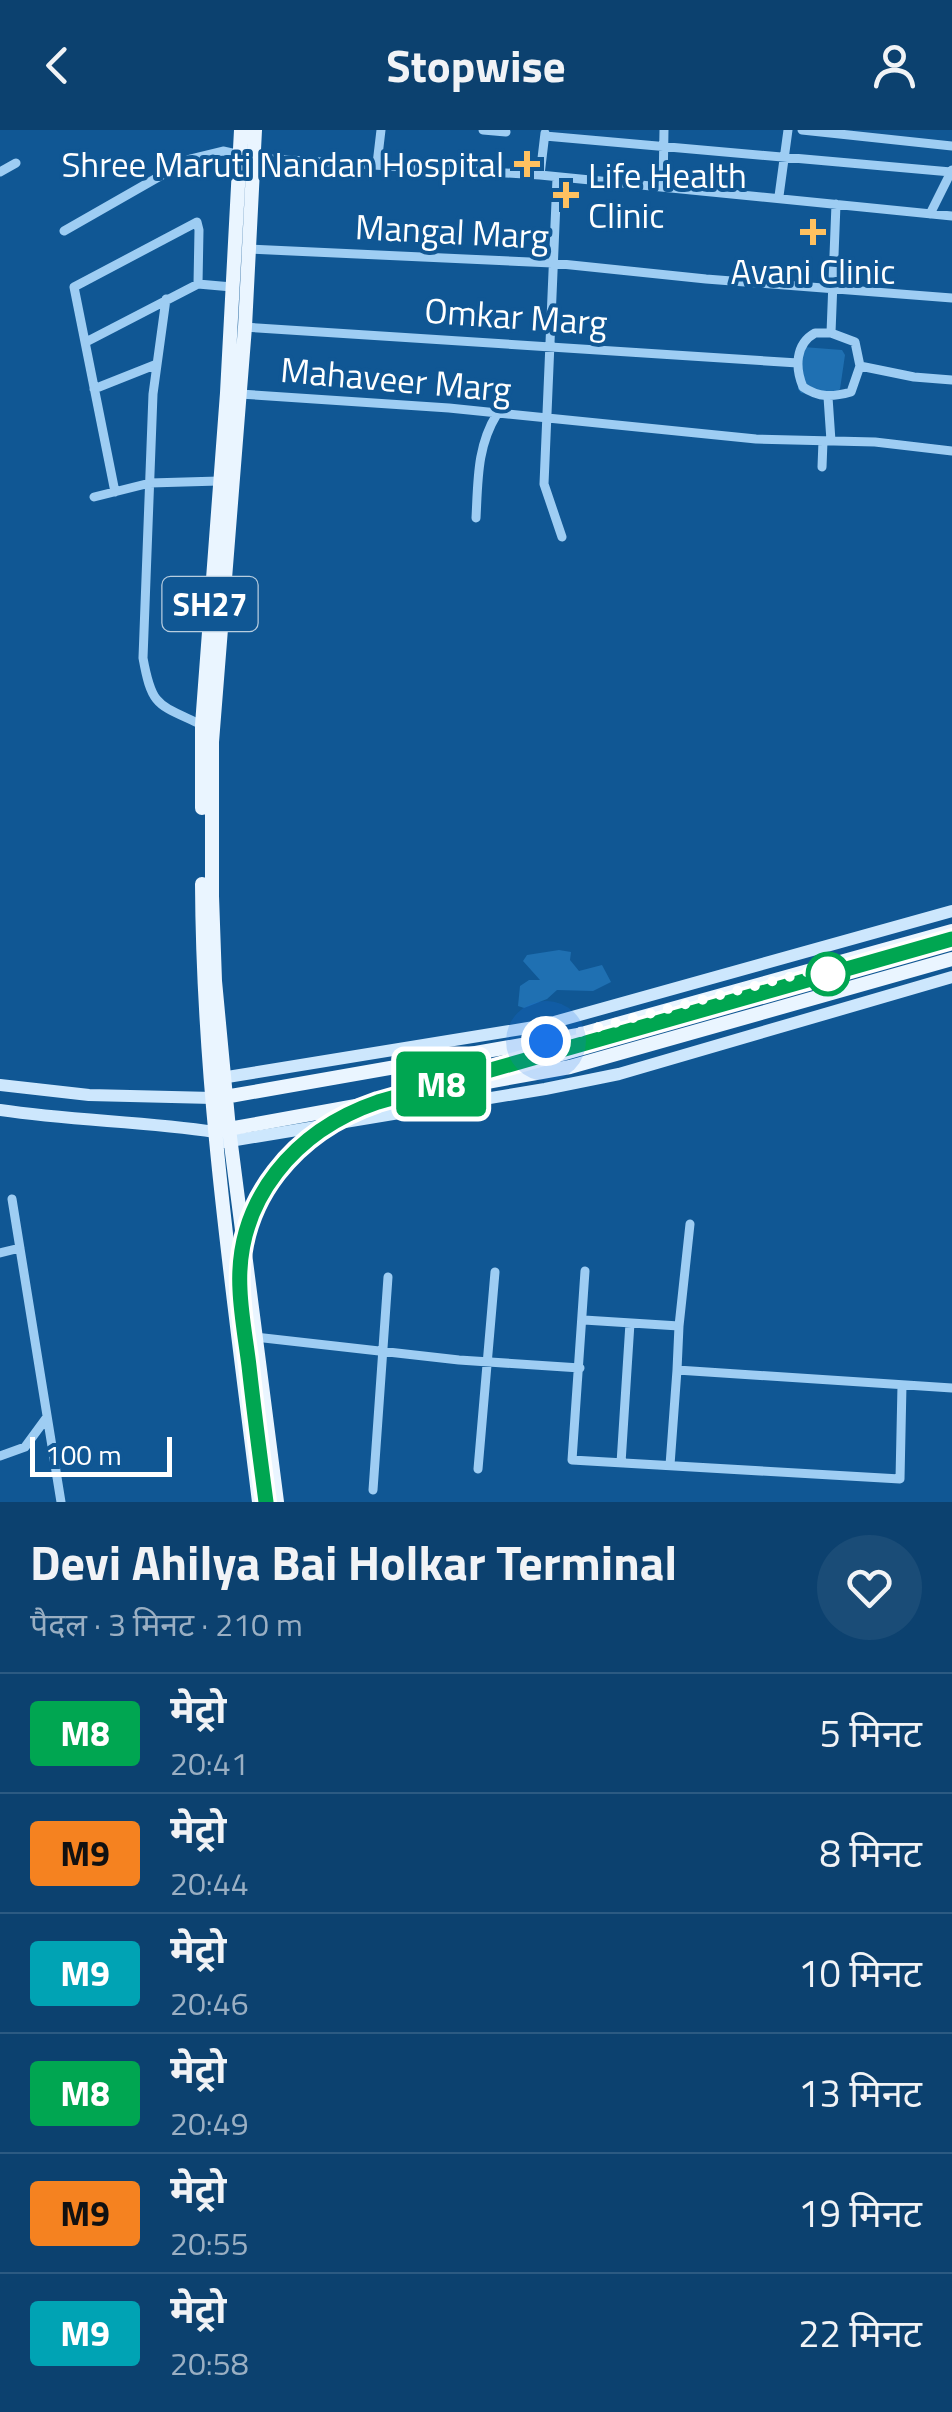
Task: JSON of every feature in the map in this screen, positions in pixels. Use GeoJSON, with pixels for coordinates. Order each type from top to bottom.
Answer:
{"type":"FeatureCollection","features":[{"type":"Feature","properties":{"kind":"main road","name":"SH27"},"geometry":{"type":"LineString","coordinates":[[223,1136],[202,951],[202,726],[219,481],[248,248],[248,156],[241,130]]}},
{"type":"Feature","properties":{"kind":"main road","name":"SH27"},"geometry":{"type":"LineString","coordinates":[[218,1078],[212,742],[240,394],[238,327],[232,287],[248,156],[256,130]]}},
{"type":"Feature","properties":{"kind":"main road"},"geometry":{"type":"LineString","coordinates":[[220,1098],[578,1035],[952,931]]}},
{"type":"Feature","properties":{"kind":"main road"},"geometry":{"type":"LineString","coordinates":[[223,1136],[570,1067],[952,959]]}},
{"type":"Feature","properties":{"kind":"main road"},"geometry":{"type":"LineString","coordinates":[[223,1136],[242,1236],[277,1502]]}},
{"type":"Feature","properties":{"kind":"main road"},"geometry":{"type":"LineString","coordinates":[[223,1136],[227,1250],[259,1502]]}},
{"type":"Feature","properties":{"kind":"main road"},"geometry":{"type":"LineString","coordinates":[[227,1250],[242,1236]]}},
{"type":"Feature","properties":{"kind":"street"},"geometry":{"type":"LineString","coordinates":[[377,164],[380,130]]}},
{"type":"Feature","properties":{"kind":"street"},"geometry":{"type":"LineString","coordinates":[[484,130],[506,132]]}},
{"type":"Feature","properties":{"kind":"street"},"geometry":{"type":"LineString","coordinates":[[663,187],[664,130]]}},
{"type":"Feature","properties":{"kind":"street"},"geometry":{"type":"LineString","coordinates":[[779,196],[788,130]]}},
{"type":"Feature","properties":{"kind":"street"},"geometry":{"type":"LineString","coordinates":[[802,130],[952,146]]}},
{"type":"Feature","properties":{"kind":"street"},"geometry":{"type":"LineString","coordinates":[[540,175],[545,133],[593,134],[951,171],[930,214]]}},
{"type":"Feature","properties":{"kind":"street"},"geometry":{"type":"LineString","coordinates":[[64,231],[154,182],[182,162],[223,151],[779,196],[952,216]]}},
{"type":"Feature","properties":{"kind":"street"},"geometry":{"type":"LineString","coordinates":[[0,172],[16,163]]}},
{"type":"Feature","properties":{"kind":"street"},"geometry":{"type":"LineString","coordinates":[[557,178],[544,484],[562,538]]}},
{"type":"Feature","properties":{"kind":"street"},"geometry":{"type":"LineString","coordinates":[[831,333],[836,204]]}},
{"type":"Feature","properties":{"kind":"street"},"geometry":{"type":"LineString","coordinates":[[115,492],[74,287],[197,222],[198,284]]}},
{"type":"Feature","properties":{"kind":"street","name":"Mangal Marg"},"geometry":{"type":"LineString","coordinates":[[248,248],[552,263],[952,298]]}},
{"type":"Feature","properties":{"kind":"street"},"geometry":{"type":"LineString","coordinates":[[86,342],[198,284],[232,287]]}},
{"type":"Feature","properties":{"kind":"street"},"geometry":{"type":"LineString","coordinates":[[166,299],[149,454],[143,658],[149,691],[160,705],[202,726]]}},
{"type":"Feature","properties":{"kind":"street","name":"Omkar Marg"},"geometry":{"type":"LineString","coordinates":[[238,327],[798,363]]}},
{"type":"Feature","properties":{"kind":"street"},"geometry":{"type":"LineString","coordinates":[[815,333],[831,333],[855,342],[860,366],[851,392],[828,396],[804,387],[798,363],[806,338],[815,333]]}},
{"type":"Feature","properties":{"kind":"street"},"geometry":{"type":"LineString","coordinates":[[94,389],[157,364]]}},
{"type":"Feature","properties":{"kind":"street"},"geometry":{"type":"LineString","coordinates":[[860,366],[952,380]]}},
{"type":"Feature","properties":{"kind":"street","name":"Mahaveer Marg"},"geometry":{"type":"LineString","coordinates":[[240,394],[756,440],[875,442],[952,451]]}},
{"type":"Feature","properties":{"kind":"street"},"geometry":{"type":"LineString","coordinates":[[822,467],[828,396]]}},
{"type":"Feature","properties":{"kind":"street"},"geometry":{"type":"LineString","coordinates":[[476,518],[480,452],[486,431],[497,414]]}},
{"type":"Feature","properties":{"kind":"street"},"geometry":{"type":"LineString","coordinates":[[94,497],[150,482],[219,481]]}},
{"type":"Feature","properties":{"kind":"street"},"geometry":{"type":"LineString","coordinates":[[218,1078],[580,1017],[952,911]]}},
{"type":"Feature","properties":{"kind":"street"},"geometry":{"type":"LineString","coordinates":[[0,1110],[94,1122],[170,1125],[223,1136],[601,1078],[952,977]]}},
{"type":"Feature","properties":{"kind":"street"},"geometry":{"type":"LineString","coordinates":[[0,1085],[89,1096],[220,1098]]}},
{"type":"Feature","properties":{"kind":"street"},"geometry":{"type":"LineString","coordinates":[[12,1199],[62,1502]]}},
{"type":"Feature","properties":{"kind":"street"},"geometry":{"type":"LineString","coordinates":[[670,1465],[690,1224]]}},
{"type":"Feature","properties":{"kind":"street"},"geometry":{"type":"LineString","coordinates":[[0,1253],[20,1248]]}},
{"type":"Feature","properties":{"kind":"street"},"geometry":{"type":"LineString","coordinates":[[586,1271],[572,1460],[900,1478],[902,1384]]}},
{"type":"Feature","properties":{"kind":"street"},"geometry":{"type":"LineString","coordinates":[[478,1469],[495,1272]]}},
{"type":"Feature","properties":{"kind":"street"},"geometry":{"type":"LineString","coordinates":[[373,1490],[388,1276]]}},
{"type":"Feature","properties":{"kind":"street"},"geometry":{"type":"LineString","coordinates":[[584,1320],[679,1326]]}},
{"type":"Feature","properties":{"kind":"street"},"geometry":{"type":"LineString","coordinates":[[622,1463],[630,1323]]}},
{"type":"Feature","properties":{"kind":"street"},"geometry":{"type":"LineString","coordinates":[[256,1338],[580,1368]]}},
{"type":"Feature","properties":{"kind":"street"},"geometry":{"type":"LineString","coordinates":[[677,1370],[952,1388]]}},
{"type":"Feature","properties":{"kind":"street"},"geometry":{"type":"LineString","coordinates":[[0,1456],[25,1447],[48,1417]]}},
{"type":"Feature","properties":{"kind":"shaded area"},"geometry":{"type":"Polygon","coordinates":[[[803,347],[842,350],[845,355],[840,389],[833,397],[801,393],[798,389],[798,351],[803,347]]]}},
{"type":"Feature","properties":{"kind":"shaded area"},"geometry":{"type":"Polygon","coordinates":[[[571,952],[570,960],[579,971],[602,965],[611,982],[593,991],[557,990],[547,999],[524,1008],[518,1006],[520,986],[529,980],[540,980],[523,961],[527,955],[571,952]]]}},
{"type":"Feature","properties":{"kind":"railway"},"geometry":{"type":"LineString","coordinates":[[926,946],[952,939]]}},
{"type":"Feature","properties":{"kind":"railway"},"geometry":{"type":"LineString","coordinates":[[266,1502],[241,1308],[241,1259],[255,1206],[285,1162],[304,1143],[351,1111],[729,1002]]}},
{"type":"Feature","properties":{"kind":"metro line","name":"M8"},"geometry":{"type":"LineString","coordinates":[[266,1502],[240,1289],[242,1250],[264,1190],[290,1153],[306,1138],[352,1111],[378,1102],[952,939]]}},
{"type":"Feature","properties":{"kind":"place","name":"Shree Maruti Nandan Hospital"},"geometry":{"type":"Point","coordinates":[527,164]}},
{"type":"Feature","properties":{"kind":"place","name":"Life Health Clinic"},"geometry":{"type":"Point","coordinates":[566,195]}},
{"type":"Feature","properties":{"kind":"place","name":"Avani Clinic"},"geometry":{"type":"Point","coordinates":[813,232]}},
{"type":"Feature","properties":{"kind":"route"},"geometry":{"type":"LineString","coordinates":[[546,1041],[815,970],[828,974]]}}]}
